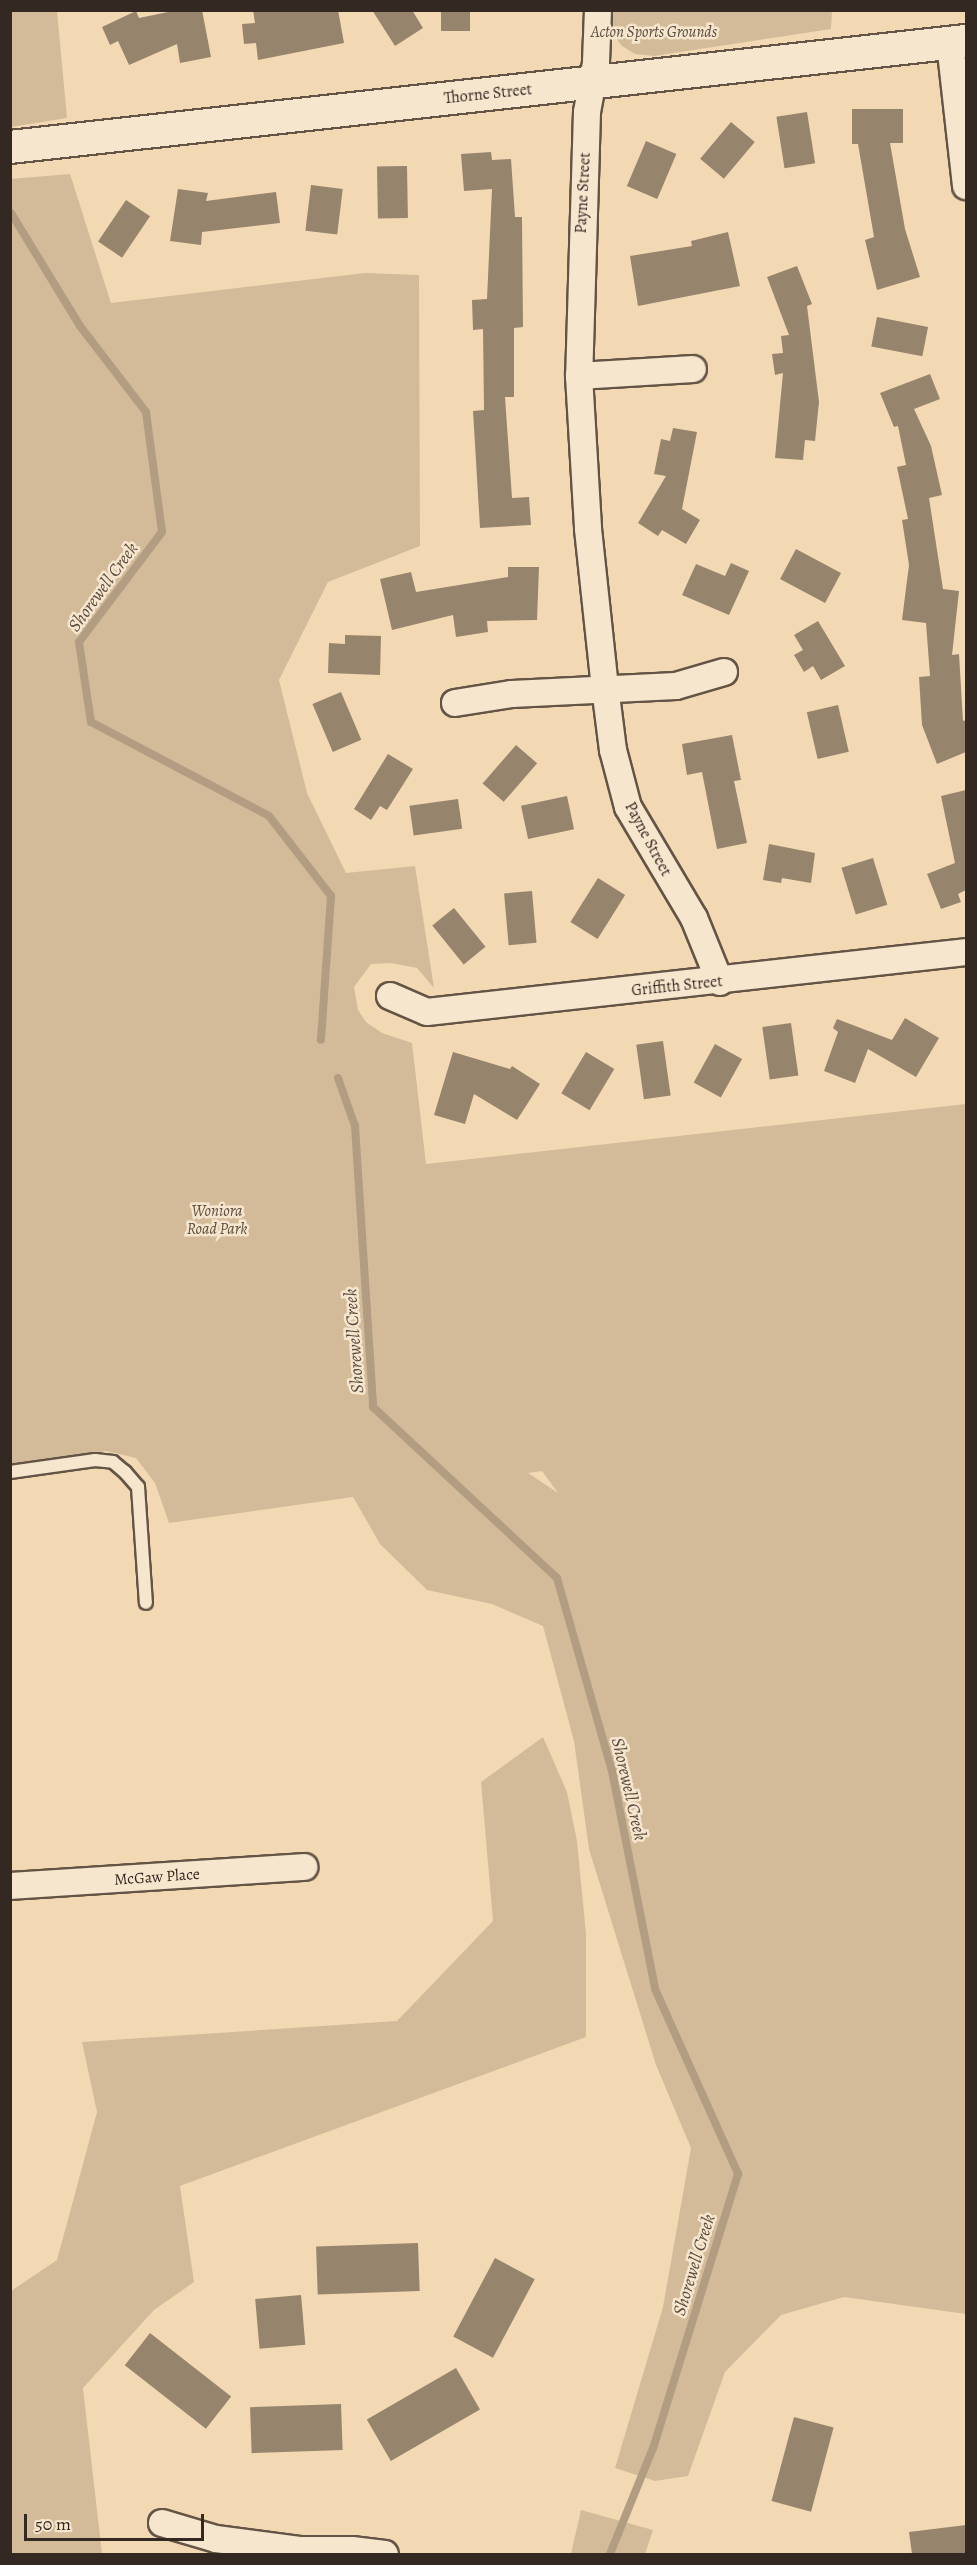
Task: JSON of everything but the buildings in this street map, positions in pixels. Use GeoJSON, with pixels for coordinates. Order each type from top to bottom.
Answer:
{"type":"FeatureCollection","features":[{"type":"Feature","properties":{"kind":"street","name":"Payne Street"},"geometry":{"type":"LineString","coordinates":[[598,10],[580,259],[579,376],[588,530],[605,687],[613,750],[628,807],[710,948],[720,982]]}},
{"type":"Feature","properties":{"kind":"street","name":"Thorne Street"},"geometry":{"type":"LineString","coordinates":[[10,147],[958,42]]}},
{"type":"Feature","properties":{"kind":"street"},"geometry":{"type":"LineString","coordinates":[[958,42],[966,186]]}},
{"type":"Feature","properties":{"kind":"street"},"geometry":{"type":"LineString","coordinates":[[579,376],[693,369]]}},
{"type":"Feature","properties":{"kind":"street"},"geometry":{"type":"LineString","coordinates":[[455,703],[512,694],[605,687],[675,687],[724,672]]}},
{"type":"Feature","properties":{"kind":"street","name":"Griffith Street"},"geometry":{"type":"LineString","coordinates":[[390,996],[427,1012],[720,982],[966,952]]}},
{"type":"Feature","properties":{"kind":"street","name":"McGaw Place"},"geometry":{"type":"LineString","coordinates":[[10,1886],[304,1867]]}},
{"type":"Feature","properties":{"kind":"street"},"geometry":{"type":"LineString","coordinates":[[162,2523],[216,2539],[301,2550],[352,2550],[384,2554]]}},
{"type":"Feature","properties":{"kind":"lane"},"geometry":{"type":"LineString","coordinates":[[10,1472],[95,1460],[113,1462],[125,1472],[138,1487],[146,1603]]}},
{"type":"Feature","properties":{"kind":"green space"},"geometry":{"type":"Polygon","coordinates":[[[11,10],[57,11],[67,118],[11,127],[11,10]]]}},
{"type":"Feature","properties":{"kind":"green space","name":"Acton Sports Grounds"},"geometry":{"type":"Polygon","coordinates":[[[610,11],[832,11],[831,29],[654,56],[635,54],[622,46],[612,33],[610,11]]]}},
{"type":"Feature","properties":{"kind":"green space","name":"Woniora Road Park"},"geometry":{"type":"Polygon","coordinates":[[[70,174],[111,303],[365,273],[419,275],[420,546],[328,582],[279,680],[307,793],[346,873],[415,866],[434,988],[417,968],[391,963],[371,964],[354,987],[358,1010],[366,1022],[382,1033],[412,1043],[426,1164],[966,1104],[966,2314],[844,2297],[781,2315],[725,2372],[688,2476],[655,2481],[615,2468],[663,2307],[691,2148],[656,2065],[589,1849],[574,1741],[543,1626],[492,1604],[427,1590],[380,1544],[353,1497],[169,1523],[155,1483],[136,1458],[106,1451],[11,1467],[10,179],[70,174]],[[542,1471],[528,1473],[558,1493],[542,1471]]]}},
{"type":"Feature","properties":{"kind":"green space"},"geometry":{"type":"Polygon","coordinates":[[[543,1737],[567,1792],[577,1841],[586,1934],[586,2037],[180,2186],[194,2282],[154,2310],[83,2388],[102,2554],[11,2554],[11,2291],[57,2260],[97,2112],[82,2042],[397,2021],[493,1921],[481,1782],[543,1737]]]}},
{"type":"Feature","properties":{"kind":"green space"},"geometry":{"type":"Polygon","coordinates":[[[581,2510],[653,2530],[645,2554],[571,2554],[581,2510]]]}},
{"type":"Feature","properties":{"kind":"waterway","name":"Shorewell Creek"},"geometry":{"type":"LineString","coordinates":[[11,213],[80,326],[146,412],[162,532],[79,642],[91,722],[269,816],[331,896],[321,1040]]}},
{"type":"Feature","properties":{"kind":"waterway","name":"Shorewell Creek"},"geometry":{"type":"LineString","coordinates":[[338,1078],[355,1126],[373,1407],[557,1578],[612,1771],[655,1989],[738,2174],[653,2448],[610,2554]]}}]}
